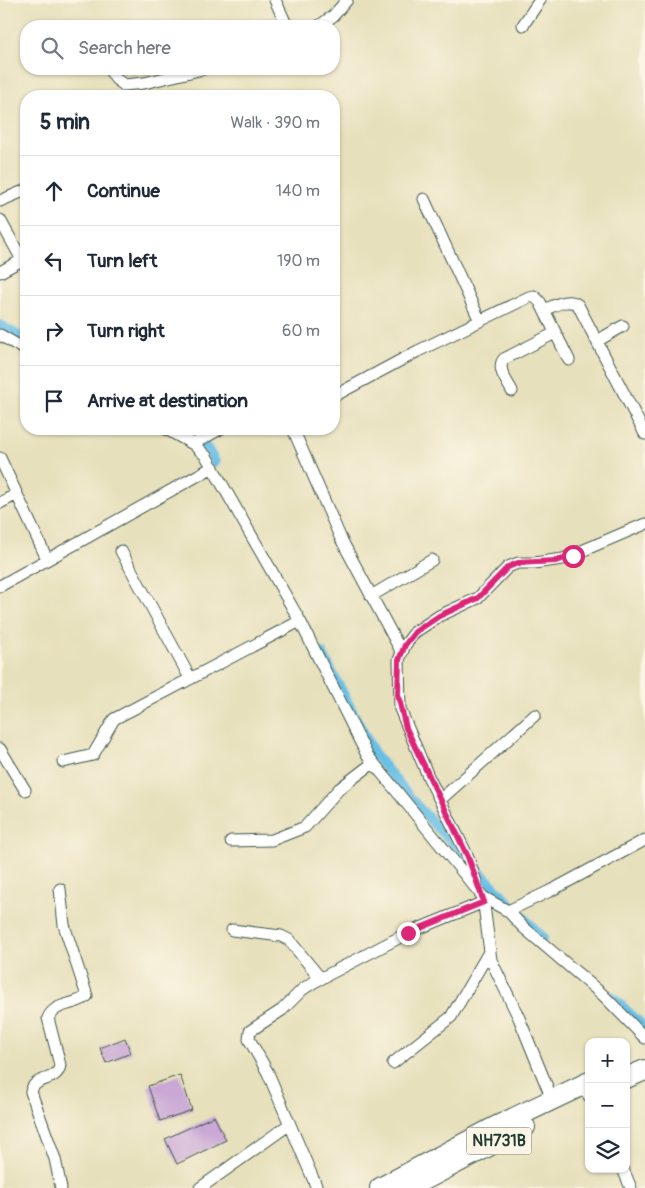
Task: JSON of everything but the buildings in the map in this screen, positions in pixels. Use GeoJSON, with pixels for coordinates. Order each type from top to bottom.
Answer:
{"type":"FeatureCollection","features":[{"type":"Feature","properties":{"kind":"highway"},"geometry":{"type":"LineString","coordinates":[[630,1063],[645,1057]]}},
{"type":"Feature","properties":{"kind":"highway"},"geometry":{"type":"LineString","coordinates":[[630,1076],[645,1070]]}},
{"type":"Feature","properties":{"kind":"highway"},"geometry":{"type":"LineString","coordinates":[[380,1188],[552,1098],[585,1092]]}},
{"type":"Feature","properties":{"kind":"highway","name":"NH731B"},"geometry":{"type":"LineString","coordinates":[[409,1188],[585,1093]]}},
{"type":"Feature","properties":{"kind":"street"},"geometry":{"type":"LineString","coordinates":[[275,0],[284,20]]}},
{"type":"Feature","properties":{"kind":"street"},"geometry":{"type":"LineString","coordinates":[[327,20],[347,0]]}},
{"type":"Feature","properties":{"kind":"street"},"geometry":{"type":"LineString","coordinates":[[523,25],[540,0]]}},
{"type":"Feature","properties":{"kind":"street"},"geometry":{"type":"LineString","coordinates":[[113,75],[124,85],[144,83],[178,75]]}},
{"type":"Feature","properties":{"kind":"street"},"geometry":{"type":"LineString","coordinates":[[0,201],[20,193]]}},
{"type":"Feature","properties":{"kind":"street"},"geometry":{"type":"LineString","coordinates":[[424,199],[480,321]]}},
{"type":"Feature","properties":{"kind":"street"},"geometry":{"type":"LineString","coordinates":[[0,220],[20,257]]}},
{"type":"Feature","properties":{"kind":"street"},"geometry":{"type":"LineString","coordinates":[[0,272],[20,265]]}},
{"type":"Feature","properties":{"kind":"street"},"geometry":{"type":"LineString","coordinates":[[340,393],[530,297],[537,298],[569,360]]}},
{"type":"Feature","properties":{"kind":"street"},"geometry":{"type":"LineString","coordinates":[[544,310],[573,301],[578,305],[645,434]]}},
{"type":"Feature","properties":{"kind":"street"},"geometry":{"type":"LineString","coordinates":[[597,341],[623,326]]}},
{"type":"Feature","properties":{"kind":"street"},"geometry":{"type":"LineString","coordinates":[[512,391],[500,368],[500,362],[504,358],[555,333]]}},
{"type":"Feature","properties":{"kind":"street"},"geometry":{"type":"LineString","coordinates":[[0,335],[20,347]]}},
{"type":"Feature","properties":{"kind":"street"},"geometry":{"type":"LineString","coordinates":[[180,435],[197,442],[213,467],[300,621],[373,763],[482,896],[512,909],[523,927],[603,996],[645,1038]]}},
{"type":"Feature","properties":{"kind":"street"},"geometry":{"type":"LineString","coordinates":[[197,442],[209,435]]}},
{"type":"Feature","properties":{"kind":"street"},"geometry":{"type":"LineString","coordinates":[[296,435],[341,539],[402,653]]}},
{"type":"Feature","properties":{"kind":"street"},"geometry":{"type":"LineString","coordinates":[[0,458],[47,559]]}},
{"type":"Feature","properties":{"kind":"street"},"geometry":{"type":"LineString","coordinates":[[0,586],[213,467]]}},
{"type":"Feature","properties":{"kind":"street"},"geometry":{"type":"LineString","coordinates":[[0,503],[16,494]]}},
{"type":"Feature","properties":{"kind":"street"},"geometry":{"type":"LineString","coordinates":[[552,1098],[489,952],[482,896],[468,857],[406,728],[400,709],[399,678],[402,653],[405,645],[415,632],[439,616],[478,598],[508,567],[518,563],[563,559],[645,524]]}},
{"type":"Feature","properties":{"kind":"street"},"geometry":{"type":"LineString","coordinates":[[121,552],[190,678]]}},
{"type":"Feature","properties":{"kind":"street"},"geometry":{"type":"LineString","coordinates":[[371,596],[432,560]]}},
{"type":"Feature","properties":{"kind":"street"},"geometry":{"type":"LineString","coordinates":[[63,762],[93,755],[114,719],[300,621]]}},
{"type":"Feature","properties":{"kind":"street"},"geometry":{"type":"LineString","coordinates":[[440,800],[535,715]]}},
{"type":"Feature","properties":{"kind":"street"},"geometry":{"type":"LineString","coordinates":[[0,749],[25,790]]}},
{"type":"Feature","properties":{"kind":"street"},"geometry":{"type":"LineString","coordinates":[[231,841],[272,840],[305,827],[339,789],[373,763]]}},
{"type":"Feature","properties":{"kind":"street"},"geometry":{"type":"LineString","coordinates":[[512,909],[645,840]]}},
{"type":"Feature","properties":{"kind":"street"},"geometry":{"type":"LineString","coordinates":[[60,889],[64,925],[87,996],[55,1008],[50,1013],[48,1018],[60,1064],[59,1071],[55,1076],[37,1083],[31,1092],[56,1159],[61,1188]]}},
{"type":"Feature","properties":{"kind":"street"},"geometry":{"type":"LineString","coordinates":[[317,1188],[268,1073],[248,1035],[286,1007],[302,990],[321,978],[482,896]]}},
{"type":"Feature","properties":{"kind":"street"},"geometry":{"type":"LineString","coordinates":[[232,930],[281,936],[289,940],[321,978]]}},
{"type":"Feature","properties":{"kind":"street"},"geometry":{"type":"LineString","coordinates":[[393,1063],[451,1017],[489,952]]}},
{"type":"Feature","properties":{"kind":"street"},"geometry":{"type":"LineString","coordinates":[[200,1188],[290,1124]]}},
{"type":"Feature","properties":{"kind":"street"},"geometry":{"type":"LineString","coordinates":[[618,1188],[630,1185],[625,1173]]}},
{"type":"Feature","properties":{"kind":"waterway"},"geometry":{"type":"LineString","coordinates":[[0,325],[20,337]]}},
{"type":"Feature","properties":{"kind":"waterway"},"geometry":{"type":"LineString","coordinates":[[189,435],[207,448],[215,462]]}},
{"type":"Feature","properties":{"kind":"waterway"},"geometry":{"type":"LineString","coordinates":[[322,653],[375,755],[416,805],[543,938]]}},
{"type":"Feature","properties":{"kind":"waterway"},"geometry":{"type":"LineString","coordinates":[[611,996],[645,1028]]}},
{"type":"Feature","properties":{"kind":"route"},"geometry":{"type":"LineString","coordinates":[[408,933],[484,902],[468,857],[428,776],[406,728],[400,709],[398,695],[399,660],[405,645],[415,632],[439,616],[478,598],[500,573],[508,567],[518,563],[555,561],[573,556]]}}]}
